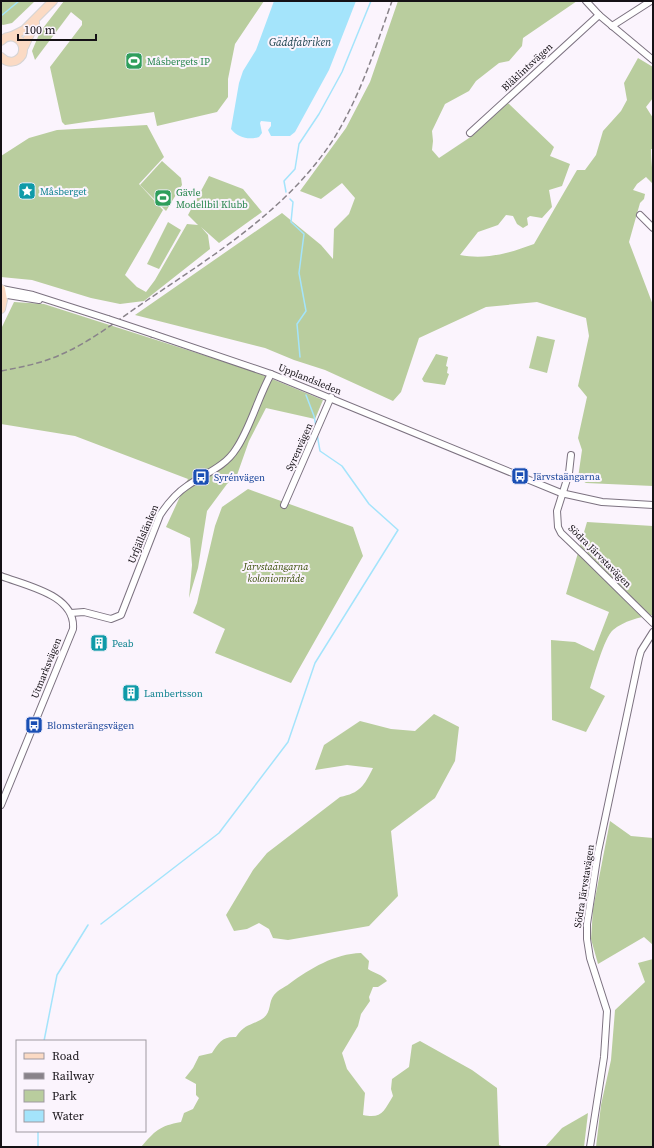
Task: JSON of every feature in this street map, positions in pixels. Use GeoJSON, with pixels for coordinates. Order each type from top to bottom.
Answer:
{"type":"FeatureCollection","features":[{"type":"Feature","properties":{"kind":"main road"},"geometry":{"type":"LineString","coordinates":[[5,37],[18,34],[37,18],[53,1]]}},
{"type":"Feature","properties":{"kind":"main road"},"geometry":{"type":"LineString","coordinates":[[1,58],[8,62],[15,62],[20,59],[37,18]]}},
{"type":"Feature","properties":{"kind":"main road"},"geometry":{"type":"LineString","coordinates":[[5,37],[20,40],[24,47]]}},
{"type":"Feature","properties":{"kind":"main road"},"geometry":{"type":"LineString","coordinates":[[1,68],[8,62]]}},
{"type":"Feature","properties":{"kind":"main road"},"geometry":{"type":"LineString","coordinates":[[1,292],[3,300],[1,309]]}},
{"type":"Feature","properties":{"kind":"street"},"geometry":{"type":"LineString","coordinates":[[586,1],[599,15],[653,60]]}},
{"type":"Feature","properties":{"kind":"street"},"geometry":{"type":"LineString","coordinates":[[612,26],[650,1]]}},
{"type":"Feature","properties":{"kind":"street","name":"Blåklintsvägen"},"geometry":{"type":"LineString","coordinates":[[470,133],[599,15]]}},
{"type":"Feature","properties":{"kind":"street"},"geometry":{"type":"LineString","coordinates":[[640,215],[653,228]]}},
{"type":"Feature","properties":{"kind":"street","name":"Upplandsleden"},"geometry":{"type":"LineString","coordinates":[[1,292],[44,300],[153,334],[271,374],[561,492],[602,502],[653,506]]}},
{"type":"Feature","properties":{"kind":"street","name":"Urfjällslänken"},"geometry":{"type":"LineString","coordinates":[[71,613],[84,612],[105,618],[116,618],[121,615],[163,510],[169,500],[187,486],[220,466],[236,450],[261,391],[271,374]]}},
{"type":"Feature","properties":{"kind":"street","name":"Syrenvägen"},"geometry":{"type":"LineString","coordinates":[[284,505],[315,436],[330,397]]}},
{"type":"Feature","properties":{"kind":"street"},"geometry":{"type":"LineString","coordinates":[[561,492],[569,473],[571,455]]}},
{"type":"Feature","properties":{"kind":"street","name":"Södra Järvstavägen"},"geometry":{"type":"LineString","coordinates":[[561,492],[556,519],[561,533],[653,623]]}},
{"type":"Feature","properties":{"kind":"street"},"geometry":{"type":"LineString","coordinates":[[1,576],[63,602],[71,613]]}},
{"type":"Feature","properties":{"kind":"street","name":"Utmarksvägen"},"geometry":{"type":"LineString","coordinates":[[1,805],[73,629],[71,613]]}},
{"type":"Feature","properties":{"kind":"street","name":"Södra Järvstavägen"},"geometry":{"type":"LineString","coordinates":[[590,1147],[604,1057],[607,1011],[590,958],[586,940],[587,924],[598,852],[639,658],[641,651],[653,632]]}},
{"type":"Feature","properties":{"kind":"green space"},"geometry":{"type":"Polygon","coordinates":[[[4,1],[35,1],[12,23],[3,25],[1,24],[1,3],[4,1]]]}},
{"type":"Feature","properties":{"kind":"green space","name":"Måsbergets IP"},"geometry":{"type":"Polygon","coordinates":[[[64,1],[264,1],[235,44],[228,79],[228,97],[217,112],[157,126],[154,112],[65,125],[62,122],[50,67],[82,25],[82,21],[71,12],[35,60],[32,51],[40,32],[64,1]]]}},
{"type":"Feature","properties":{"kind":"green space"},"geometry":{"type":"Polygon","coordinates":[[[398,1],[577,1],[523,38],[522,46],[509,61],[499,63],[476,81],[469,91],[445,104],[432,131],[432,150],[439,158],[472,136],[508,103],[554,147],[550,156],[570,164],[562,186],[549,190],[552,207],[542,218],[530,216],[527,218],[528,225],[523,228],[517,224],[513,216],[506,215],[498,225],[478,232],[460,255],[479,257],[498,255],[534,244],[577,170],[585,170],[596,155],[603,131],[621,111],[627,100],[624,83],[638,58],[653,67],[653,98],[646,107],[653,118],[653,149],[651,149],[653,184],[646,177],[637,184],[633,190],[645,194],[644,199],[640,203],[629,242],[653,305],[653,486],[586,483],[578,478],[582,450],[578,438],[587,397],[578,386],[589,336],[586,318],[537,302],[486,307],[419,338],[401,392],[393,401],[325,370],[294,360],[265,348],[135,315],[282,213],[321,245],[333,259],[334,229],[349,214],[355,198],[342,183],[321,199],[300,191],[346,128],[370,82],[398,1]]]}},
{"type":"Feature","properties":{"kind":"green space"},"geometry":{"type":"Polygon","coordinates":[[[147,125],[164,157],[139,184],[163,210],[125,275],[137,287],[146,292],[155,280],[187,224],[198,225],[188,215],[209,176],[243,189],[262,212],[219,243],[201,227],[208,235],[210,249],[144,301],[120,304],[91,298],[32,280],[1,277],[1,156],[29,138],[57,130],[147,125]]]}},
{"type":"Feature","properties":{"kind":"green space","name":"Gävle Modellbil Klubb"},"geometry":{"type":"Polygon","coordinates":[[[162,161],[181,178],[182,185],[166,211],[140,185],[162,161]]]}},
{"type":"Feature","properties":{"kind":"green space"},"geometry":{"type":"Polygon","coordinates":[[[168,222],[181,230],[159,269],[147,264],[168,222]]]}},
{"type":"Feature","properties":{"kind":"green space"},"geometry":{"type":"Polygon","coordinates":[[[14,302],[44,304],[253,371],[323,400],[315,419],[266,408],[249,441],[237,475],[227,484],[207,511],[198,568],[189,598],[192,565],[190,538],[166,527],[188,479],[75,436],[1,424],[1,329],[14,302]]]}},
{"type":"Feature","properties":{"kind":"green space"},"geometry":{"type":"Polygon","coordinates":[[[537,336],[555,340],[547,373],[529,368],[537,336]]]}},
{"type":"Feature","properties":{"kind":"green space"},"geometry":{"type":"Polygon","coordinates":[[[436,354],[448,357],[446,366],[448,367],[447,373],[449,374],[445,385],[424,382],[422,379],[436,354]]]}},
{"type":"Feature","properties":{"kind":"green space","name":"Järvstaängarna koloniområde"},"geometry":{"type":"Polygon","coordinates":[[[248,489],[353,527],[363,556],[291,683],[215,653],[225,629],[193,613],[197,603],[215,526],[222,507],[248,489]]]}},
{"type":"Feature","properties":{"kind":"green space"},"geometry":{"type":"Polygon","coordinates":[[[587,522],[653,526],[653,615],[637,618],[627,622],[617,627],[610,634],[603,649],[590,688],[605,696],[586,732],[552,720],[551,640],[575,642],[594,651],[609,612],[566,594],[587,522]]]}},
{"type":"Feature","properties":{"kind":"green space"},"geometry":{"type":"Polygon","coordinates":[[[434,714],[459,727],[455,761],[435,798],[391,831],[398,896],[369,926],[288,940],[273,938],[269,929],[259,923],[247,929],[234,931],[226,915],[253,870],[267,853],[340,797],[361,788],[373,768],[347,765],[315,770],[324,745],[360,721],[391,729],[415,731],[434,714]]]}},
{"type":"Feature","properties":{"kind":"green space"},"geometry":{"type":"Polygon","coordinates":[[[610,821],[631,836],[653,838],[653,945],[644,937],[598,964],[591,939],[593,909],[610,821]]]}},
{"type":"Feature","properties":{"kind":"green space"},"geometry":{"type":"Polygon","coordinates":[[[361,953],[369,961],[368,969],[387,981],[378,987],[373,987],[369,997],[370,1001],[361,1014],[358,1026],[342,1053],[347,1069],[365,1093],[363,1115],[374,1116],[385,1110],[393,1096],[391,1089],[392,1079],[409,1067],[412,1045],[420,1041],[472,1070],[497,1088],[499,1145],[504,1147],[141,1147],[162,1127],[181,1122],[184,1113],[193,1109],[199,1098],[196,1095],[196,1084],[185,1078],[193,1068],[199,1056],[212,1053],[221,1041],[231,1037],[236,1037],[245,1027],[265,1017],[269,1011],[272,998],[279,990],[323,963],[341,956],[361,953]]]}},
{"type":"Feature","properties":{"kind":"green space"},"geometry":{"type":"Polygon","coordinates":[[[653,959],[653,1147],[596,1147],[601,1105],[611,1060],[615,1010],[645,982],[638,963],[653,959]]]}},
{"type":"Feature","properties":{"kind":"green space"},"geometry":{"type":"Polygon","coordinates":[[[588,1113],[584,1147],[545,1147],[562,1128],[588,1113]]]}},
{"type":"Feature","properties":{"kind":"water","name":"Gäddfabriken"},"geometry":{"type":"Polygon","coordinates":[[[274,1],[356,1],[329,70],[295,132],[290,136],[271,136],[268,130],[271,126],[271,122],[261,121],[262,133],[259,137],[244,138],[231,129],[239,83],[243,71],[256,50],[274,1]]]}},
{"type":"Feature","properties":{"kind":"waterway"},"geometry":{"type":"LineString","coordinates":[[1,16],[19,1]]}},
{"type":"Feature","properties":{"kind":"waterway"},"geometry":{"type":"LineString","coordinates":[[286,192],[284,181],[295,169],[299,144],[319,114],[342,72],[371,1]]}},
{"type":"Feature","properties":{"kind":"waterway"},"geometry":{"type":"LineString","coordinates":[[290,199],[293,202],[291,222],[304,234],[299,273],[306,311],[297,324],[300,357]]}},
{"type":"Feature","properties":{"kind":"waterway"},"geometry":{"type":"LineString","coordinates":[[306,395],[316,426]]}},
{"type":"Feature","properties":{"kind":"waterway"},"geometry":{"type":"LineString","coordinates":[[101,924],[219,833],[288,742],[315,663],[398,530],[369,504],[342,466],[320,451],[317,434]]}},
{"type":"Feature","properties":{"kind":"waterway"},"geometry":{"type":"LineString","coordinates":[[44,1040],[57,975],[88,925]]}},
{"type":"Feature","properties":{"kind":"waterway"},"geometry":{"type":"LineString","coordinates":[[38,1132],[38,1147]]}},
{"type":"Feature","properties":{"kind":"railway"},"geometry":{"type":"LineString","coordinates":[[1,371],[47,360],[84,343],[223,248],[272,210],[315,165],[343,124],[373,55],[392,1]]}},
{"type":"Feature","properties":{"kind":"place","name":"Måsbergets IP"},"geometry":{"type":"Point","coordinates":[134,61]}},
{"type":"Feature","properties":{"kind":"place","name":"Måsberget"},"geometry":{"type":"Point","coordinates":[27,191]}},
{"type":"Feature","properties":{"kind":"place","name":"Gävle Modellbil Klubb"},"geometry":{"type":"Point","coordinates":[163,198]}},
{"type":"Feature","properties":{"kind":"place","name":"Järvstaängarna"},"geometry":{"type":"Point","coordinates":[520,476]}},
{"type":"Feature","properties":{"kind":"place","name":"Syrénvägen"},"geometry":{"type":"Point","coordinates":[201,477]}},
{"type":"Feature","properties":{"kind":"place","name":"Peab"},"geometry":{"type":"Point","coordinates":[99,643]}},
{"type":"Feature","properties":{"kind":"place","name":"Lambertsson"},"geometry":{"type":"Point","coordinates":[131,693]}},
{"type":"Feature","properties":{"kind":"place","name":"Blomsterängsvägen"},"geometry":{"type":"Point","coordinates":[34,725]}}]}
